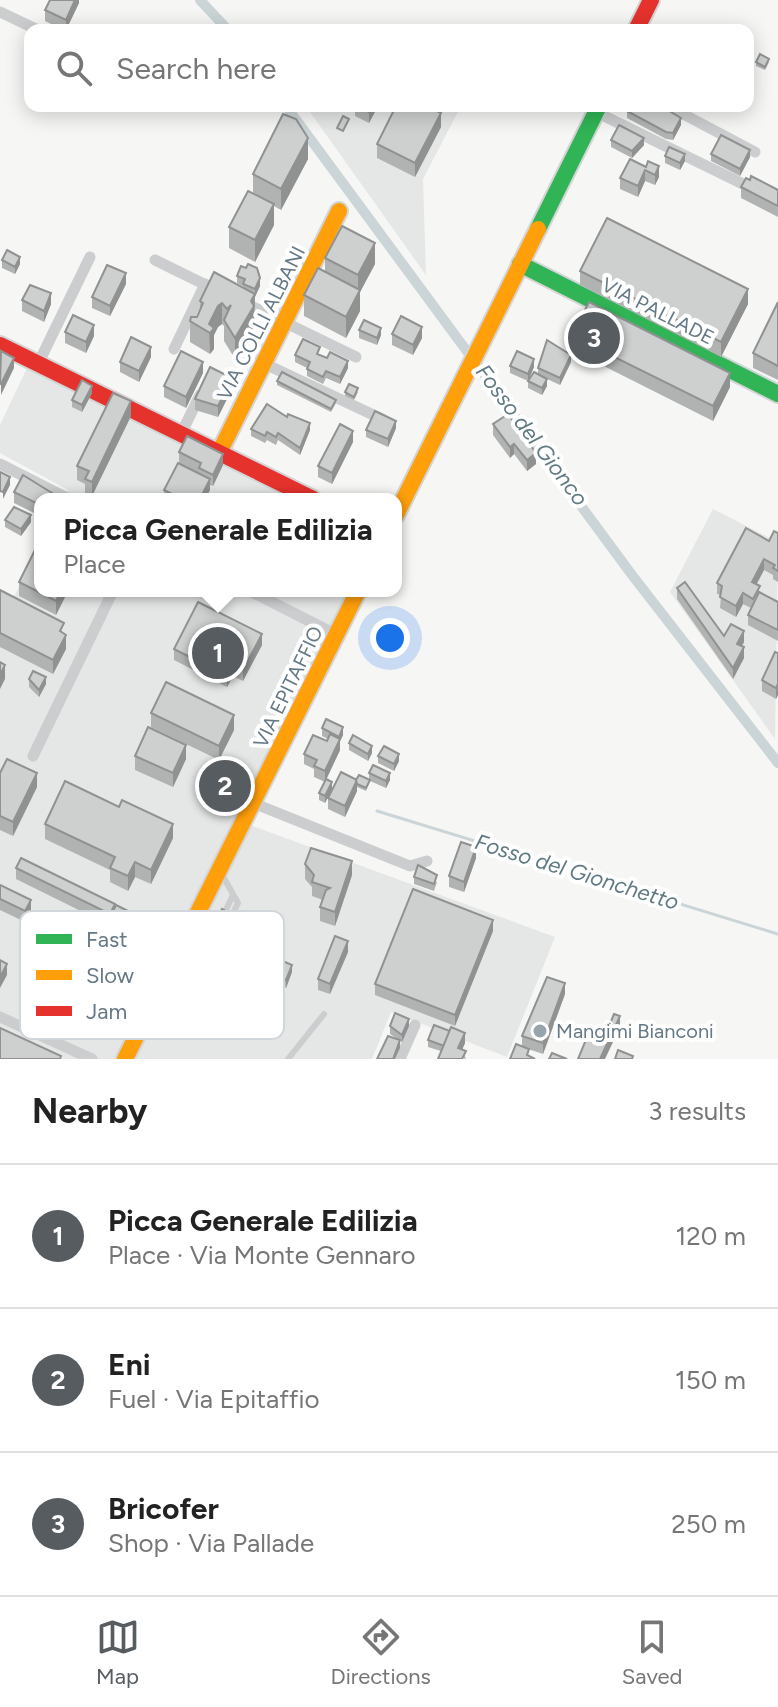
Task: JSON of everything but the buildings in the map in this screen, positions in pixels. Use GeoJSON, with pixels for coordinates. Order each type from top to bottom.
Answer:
{"type":"FeatureCollection","features":[{"type":"Feature","properties":{"kind":"main road"},"geometry":{"type":"LineString","coordinates":[[639,24],[651,0]]}},
{"type":"Feature","properties":{"kind":"main road"},"geometry":{"type":"LineString","coordinates":[[402,503],[596,112]]}},
{"type":"Feature","properties":{"kind":"main road","name":"VIA COLLI ALBANI"},"geometry":{"type":"LineString","coordinates":[[219,453],[339,211]]}},
{"type":"Feature","properties":{"kind":"main road","name":"VIA PALLADE"},"geometry":{"type":"LineString","coordinates":[[520,264],[778,394]]}},
{"type":"Feature","properties":{"kind":"main road"},"geometry":{"type":"LineString","coordinates":[[0,345],[301,493]]}},
{"type":"Feature","properties":{"kind":"main road","name":"VIA EPITAFFIO"},"geometry":{"type":"LineString","coordinates":[[200,911],[355,597]]}},
{"type":"Feature","properties":{"kind":"street"},"geometry":{"type":"LineString","coordinates":[[0,12],[25,24]]}},
{"type":"Feature","properties":{"kind":"street"},"geometry":{"type":"LineString","coordinates":[[603,112],[743,184]]}},
{"type":"Feature","properties":{"kind":"street"},"geometry":{"type":"LineString","coordinates":[[679,112],[755,152]]}},
{"type":"Feature","properties":{"kind":"street"},"geometry":{"type":"LineString","coordinates":[[38,364],[90,257]]}},
{"type":"Feature","properties":{"kind":"street"},"geometry":{"type":"LineString","coordinates":[[155,260],[356,357]]}},
{"type":"Feature","properties":{"kind":"street"},"geometry":{"type":"LineString","coordinates":[[174,349],[205,284]]}},
{"type":"Feature","properties":{"kind":"street"},"geometry":{"type":"LineString","coordinates":[[263,363],[382,419]]}},
{"type":"Feature","properties":{"kind":"street"},"geometry":{"type":"LineString","coordinates":[[181,434],[203,389]]}},
{"type":"Feature","properties":{"kind":"street"},"geometry":{"type":"LineString","coordinates":[[0,464],[57,493]]}},
{"type":"Feature","properties":{"kind":"street"},"geometry":{"type":"LineString","coordinates":[[33,756],[110,597]]}},
{"type":"Feature","properties":{"kind":"street"},"geometry":{"type":"LineString","coordinates":[[262,597],[337,635]]}},
{"type":"Feature","properties":{"kind":"street"},"geometry":{"type":"LineString","coordinates":[[253,803],[410,866],[427,861]]}},
{"type":"Feature","properties":{"kind":"street"},"geometry":{"type":"LineString","coordinates":[[0,1017],[20,1026]]}},
{"type":"Feature","properties":{"kind":"street"},"geometry":{"type":"LineString","coordinates":[[400,1059],[415,1025]]}},
{"type":"Feature","properties":{"kind":"street"},"geometry":{"type":"LineString","coordinates":[[48,1039],[92,1059]]}},
{"type":"Feature","properties":{"kind":"lane"},"geometry":{"type":"LineString","coordinates":[[220,870],[233,895],[225,911]]}},
{"type":"Feature","properties":{"kind":"lane"},"geometry":{"type":"LineString","coordinates":[[288,1059],[324,1014]]}},
{"type":"Feature","properties":{"kind":"shaded area"},"geometry":{"type":"Polygon","coordinates":[[[310,112],[458,112],[423,179],[426,275],[310,112]]]}},
{"type":"Feature","properties":{"kind":"shaded area"},"geometry":{"type":"Polygon","coordinates":[[[28,366],[287,493],[67,493],[68,490],[0,453],[0,425],[28,366]]]}},
{"type":"Feature","properties":{"kind":"shaded area"},"geometry":{"type":"Polygon","coordinates":[[[713,509],[778,542],[775,739],[670,592],[713,509]]]}},
{"type":"Feature","properties":{"kind":"shaded area"},"geometry":{"type":"Polygon","coordinates":[[[34,558],[34,597],[348,597],[236,820],[555,937],[507,1057],[391,1012],[372,1059],[0,1059],[0,607],[7,610],[34,558]]]}},
{"type":"Feature","properties":{"kind":"waterway","name":"Fosso del Gionco"},"geometry":{"type":"LineString","coordinates":[[200,0],[222,24]]}},
{"type":"Feature","properties":{"kind":"waterway","name":"Fosso del Gionco"},"geometry":{"type":"LineString","coordinates":[[290,112],[632,575],[778,763]]}},
{"type":"Feature","properties":{"kind":"waterway","name":"Fosso del Gionchetto"},"geometry":{"type":"LineString","coordinates":[[377,811],[778,934]]}},
{"type":"Feature","properties":{"kind":"traffic: fast"},"geometry":{"type":"LineString","coordinates":[[538,229],[596,112]]}},
{"type":"Feature","properties":{"kind":"traffic: fast"},"geometry":{"type":"LineString","coordinates":[[520,264],[778,394]]}},
{"type":"Feature","properties":{"kind":"traffic: slow"},"geometry":{"type":"LineString","coordinates":[[219,453],[339,211]]}},
{"type":"Feature","properties":{"kind":"traffic: slow"},"geometry":{"type":"LineString","coordinates":[[402,503],[538,229]]}},
{"type":"Feature","properties":{"kind":"traffic: slow"},"geometry":{"type":"LineString","coordinates":[[199,911],[355,597]]}},
{"type":"Feature","properties":{"kind":"traffic: slow"},"geometry":{"type":"LineString","coordinates":[[125,1059],[135,1039]]}},
{"type":"Feature","properties":{"kind":"traffic: jam"},"geometry":{"type":"LineString","coordinates":[[639,24],[651,0]]}},
{"type":"Feature","properties":{"kind":"traffic: jam"},"geometry":{"type":"LineString","coordinates":[[0,345],[301,493]]}},
{"type":"Feature","properties":{"kind":"place","name":"Bricofer"},"geometry":{"type":"Point","coordinates":[594,338]}},
{"type":"Feature","properties":{"kind":"place","name":"Picca Generale Edilizia"},"geometry":{"type":"Point","coordinates":[218,653]}},
{"type":"Feature","properties":{"kind":"place","name":"Eni"},"geometry":{"type":"Point","coordinates":[225,786]}},
{"type":"Feature","properties":{"kind":"place","name":"Mangimi Bianconi"},"geometry":{"type":"Point","coordinates":[540,1031]}}]}
